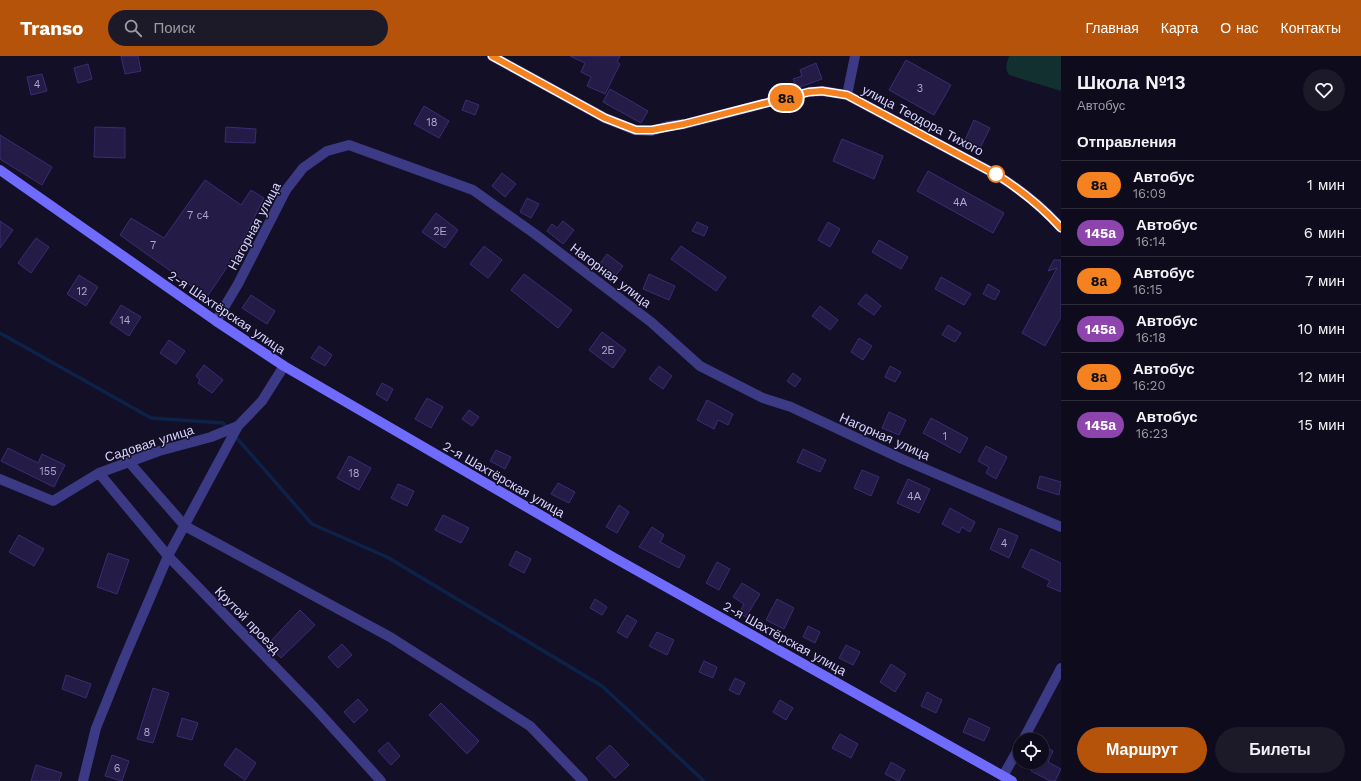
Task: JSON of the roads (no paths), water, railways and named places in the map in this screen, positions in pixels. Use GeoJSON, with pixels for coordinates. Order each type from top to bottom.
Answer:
{"type":"FeatureCollection","features":[{"type":"Feature","properties":{"kind":"main road","name":"2-я Шахтёрская улица"},"geometry":{"type":"LineString","coordinates":[[0,170],[216,321],[284,366],[611,556],[1008,779]]}},
{"type":"Feature","properties":{"kind":"street","name":"улица Теодора Тихого"},"geometry":{"type":"LineString","coordinates":[[492,56],[605,118],[644,131],[684,124],[809,92],[822,91],[847,95],[997,175],[1020,189],[1040,205],[1061,228]]}},
{"type":"Feature","properties":{"kind":"street"},"geometry":{"type":"LineString","coordinates":[[847,95],[855,56]]}},
{"type":"Feature","properties":{"kind":"street","name":"Нагорная улица"},"geometry":{"type":"LineString","coordinates":[[216,321],[238,284],[286,190],[304,168],[328,151],[349,145],[473,190],[535,234],[651,322],[700,366],[763,398],[791,406],[902,458],[1061,526]]}},
{"type":"Feature","properties":{"kind":"street","name":"Садовая улица"},"geometry":{"type":"LineString","coordinates":[[0,479],[53,500],[99,474],[129,462],[211,437],[238,426],[262,401],[284,366]]}},
{"type":"Feature","properties":{"kind":"street"},"geometry":{"type":"LineString","coordinates":[[83,781],[96,728],[168,556],[238,426]]}},
{"type":"Feature","properties":{"kind":"street"},"geometry":{"type":"LineString","coordinates":[[129,462],[185,526],[390,637],[530,726],[583,781]]}},
{"type":"Feature","properties":{"kind":"street","name":"Крутой проезд"},"geometry":{"type":"LineString","coordinates":[[99,474],[168,556],[315,708],[381,781]]}},
{"type":"Feature","properties":{"kind":"street"},"geometry":{"type":"LineString","coordinates":[[1027,733],[1061,668]]}},
{"type":"Feature","properties":{"kind":"street"},"geometry":{"type":"LineString","coordinates":[[1008,779],[1013,765]]}},
{"type":"Feature","properties":{"kind":"waterway"},"geometry":{"type":"LineString","coordinates":[[0,333],[151,418],[223,423],[228,428]]}},
{"type":"Feature","properties":{"kind":"waterway"},"geometry":{"type":"LineString","coordinates":[[235,436],[312,524],[387,557],[602,686],[704,781]]}}]}
